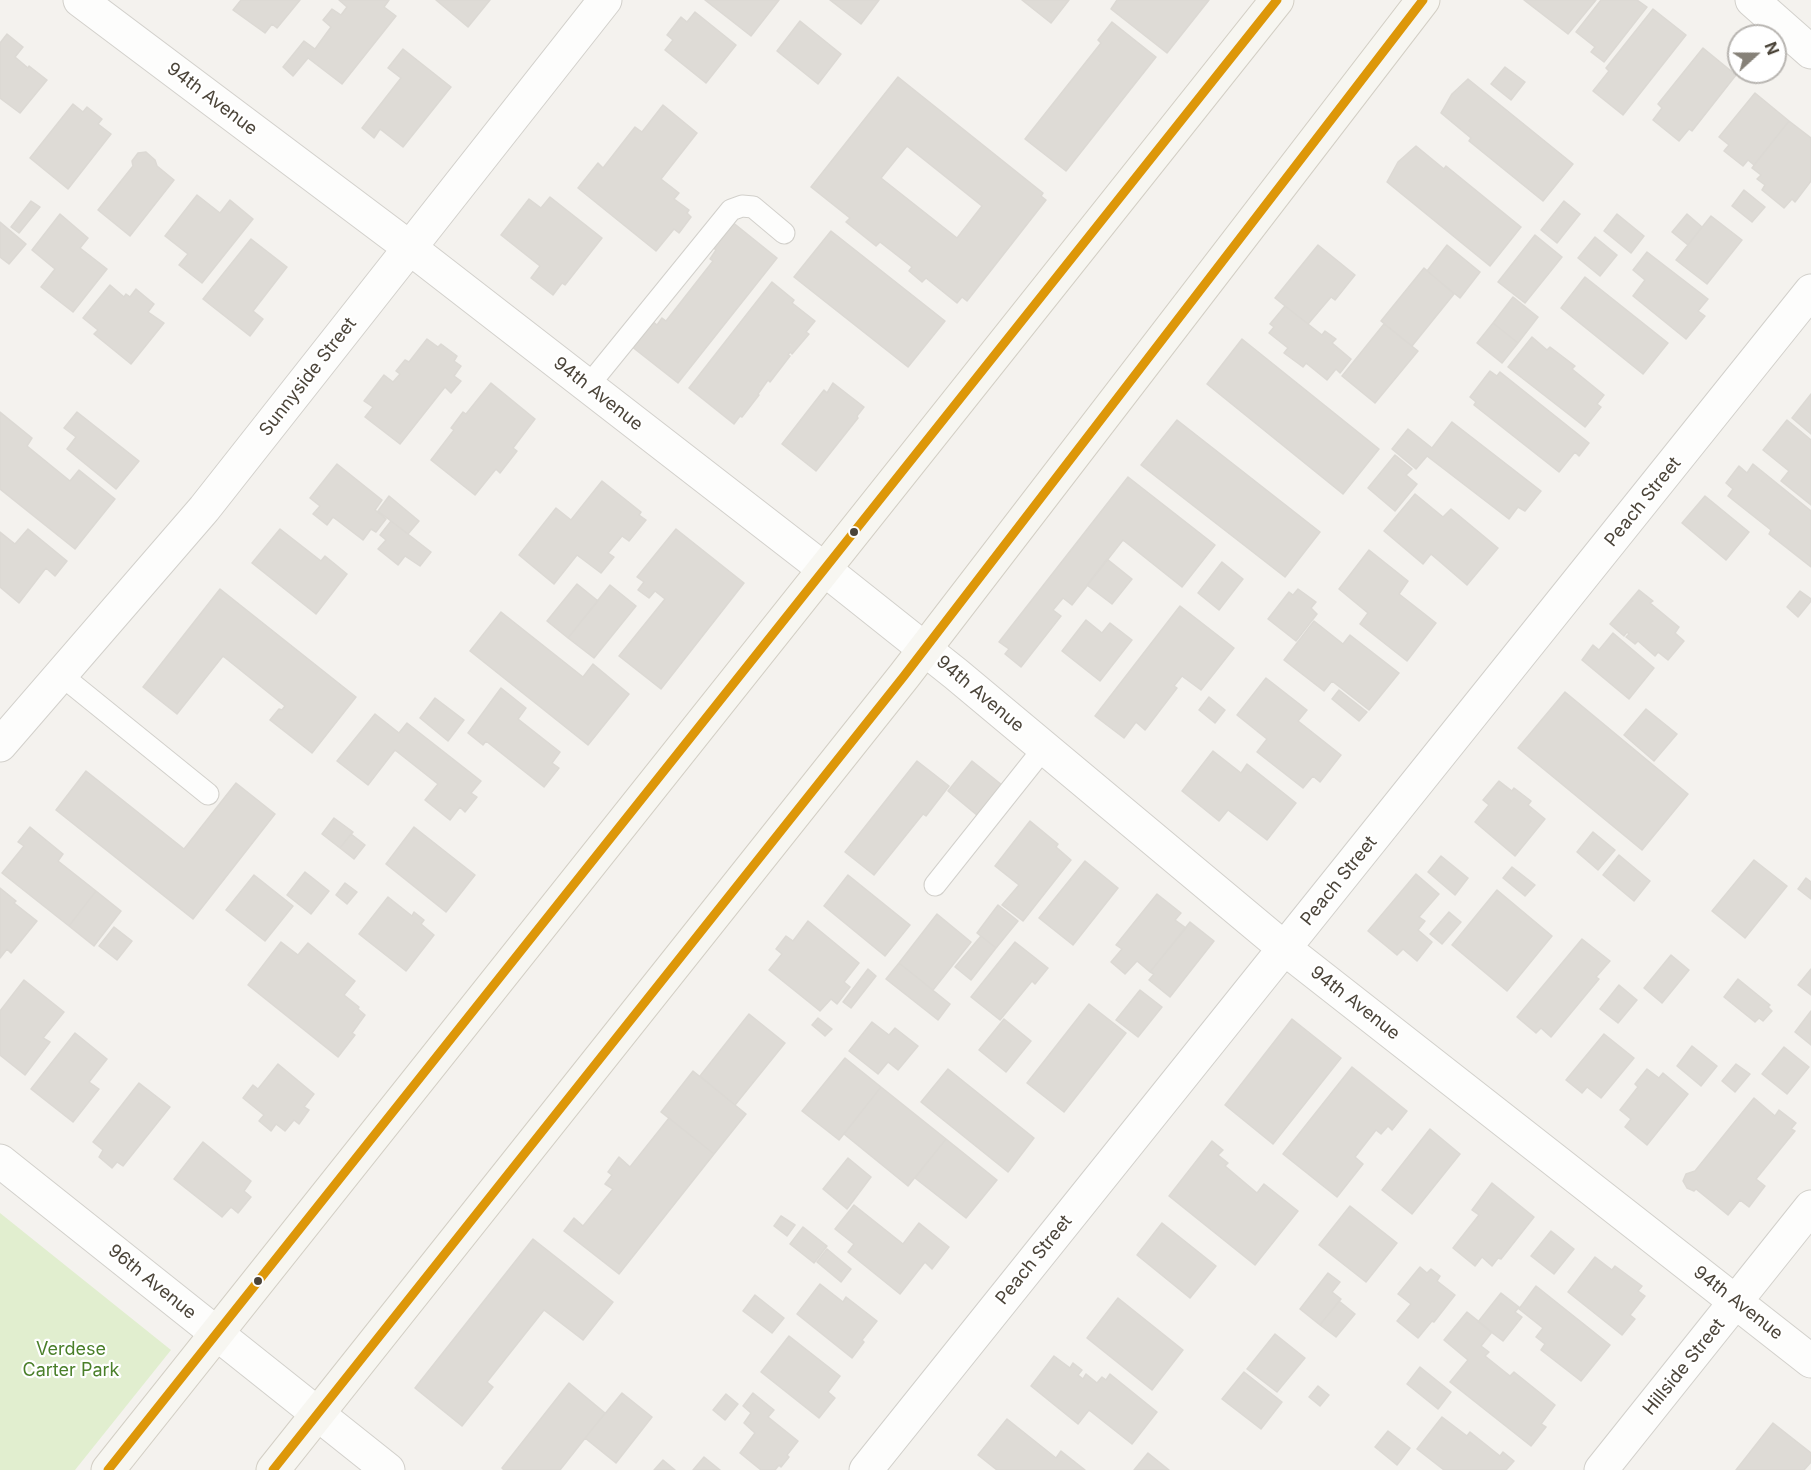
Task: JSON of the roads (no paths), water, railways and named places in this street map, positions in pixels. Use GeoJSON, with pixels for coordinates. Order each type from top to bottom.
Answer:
{"type":"FeatureCollection","features":[{"type":"Feature","properties":{"kind":"main road"},"geometry":{"type":"LineString","coordinates":[[108,1470],[1277,0]]}},
{"type":"Feature","properties":{"kind":"main road"},"geometry":{"type":"LineString","coordinates":[[273,1470],[925,648],[1423,0]]}},
{"type":"Feature","properties":{"kind":"street","name":"94th Avenue"},"geometry":{"type":"LineString","coordinates":[[80,0],[410,248],[925,648],[1284,948],[1811,1361]]}},
{"type":"Feature","properties":{"kind":"street","name":"Sunnyside Street"},"geometry":{"type":"LineString","coordinates":[[0,746],[204,509],[604,0]]}},
{"type":"Feature","properties":{"kind":"street"},"geometry":{"type":"LineString","coordinates":[[1752,0],[1811,52]]}},
{"type":"Feature","properties":{"kind":"street","name":"Peach Street"},"geometry":{"type":"LineString","coordinates":[[866,1470],[1811,291]]}},
{"type":"Feature","properties":{"kind":"street","name":"96th Avenue"},"geometry":{"type":"LineString","coordinates":[[0,1161],[388,1470]]}},
{"type":"Feature","properties":{"kind":"street","name":"Hillside Street"},"geometry":{"type":"LineString","coordinates":[[1601,1470],[1811,1207]]}},
{"type":"Feature","properties":{"kind":"lane"},"geometry":{"type":"LineString","coordinates":[[588,386],[731,210],[742,206],[753,207],[784,233]]}},
{"type":"Feature","properties":{"kind":"lane"},"geometry":{"type":"LineString","coordinates":[[61,675],[208,794]]}},
{"type":"Feature","properties":{"kind":"lane"},"geometry":{"type":"LineString","coordinates":[[934,885],[1044,748]]}},
{"type":"Feature","properties":{"kind":"park label","name":"Verdese Carter Park"},"geometry":{"type":"Point","coordinates":[71,1360]}}]}
